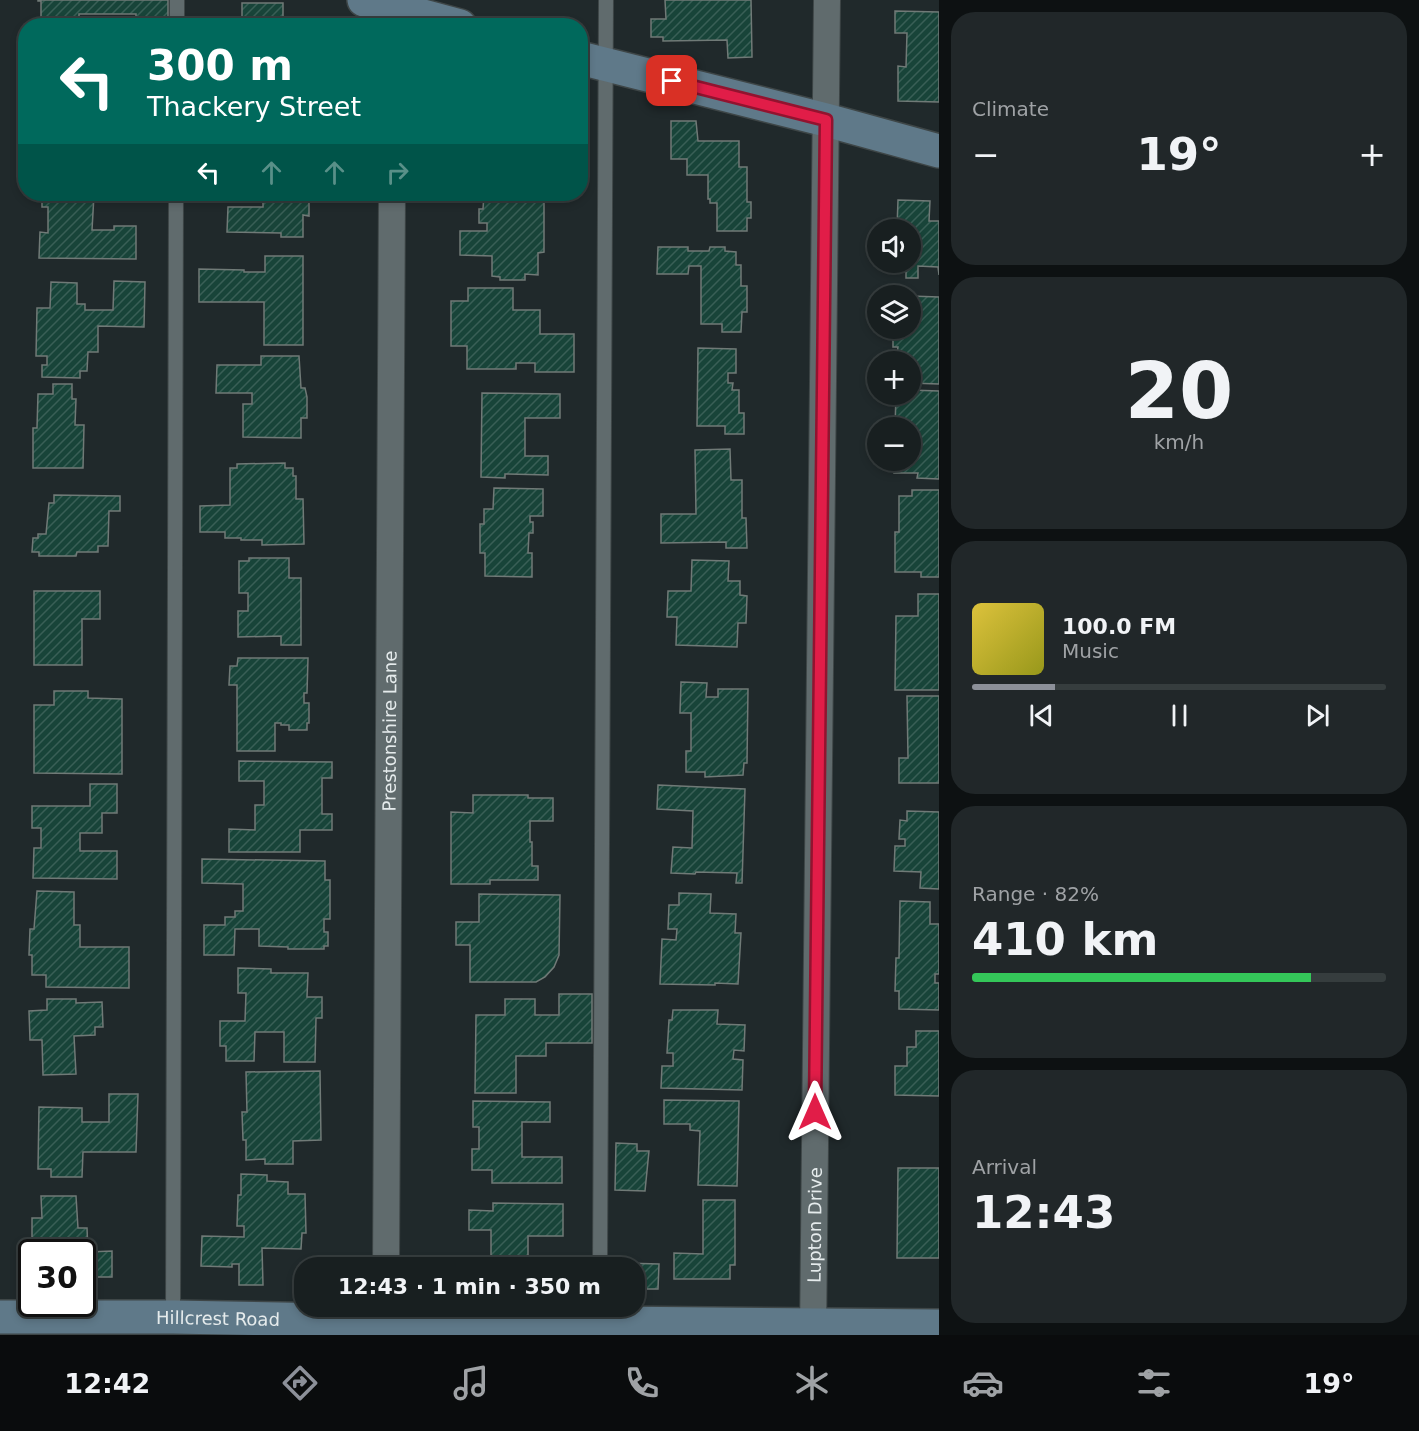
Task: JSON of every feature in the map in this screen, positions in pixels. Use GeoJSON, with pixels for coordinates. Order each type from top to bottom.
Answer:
{"type":"FeatureCollection","features":[{"type":"Feature","properties":{"kind":"main road"},"geometry":{"type":"LineString","coordinates":[[385,8],[427,18]]}},
{"type":"Feature","properties":{"kind":"main road"},"geometry":{"type":"LineString","coordinates":[[593,61],[939,151]]}},
{"type":"Feature","properties":{"kind":"main road","name":"Hillcrest Road"},"geometry":{"type":"LineString","coordinates":[[0,1317],[386,1321],[529,1317]]}},
{"type":"Feature","properties":{"kind":"main road","name":"Hillcrest Road"},"geometry":{"type":"LineString","coordinates":[[628,1317],[813,1330],[939,1326]]}},
{"type":"Feature","properties":{"kind":"street","name":"Lupton Drive"},"geometry":{"type":"LineString","coordinates":[[813,1330],[827,0]]}},
{"type":"Feature","properties":{"kind":"street","name":"Prestonshire Lane"},"geometry":{"type":"LineString","coordinates":[[387,1257],[392,201]]}},
{"type":"Feature","properties":{"kind":"lane"},"geometry":{"type":"LineString","coordinates":[[177,0],[177,18]]}},
{"type":"Feature","properties":{"kind":"lane"},"geometry":{"type":"LineString","coordinates":[[600,1257],[593,61],[606,0]]}},
{"type":"Feature","properties":{"kind":"lane"},"geometry":{"type":"LineString","coordinates":[[173,1317],[176,201]]}},
{"type":"Feature","properties":{"kind":"building"},"geometry":{"type":"Polygon","coordinates":[[[168,0],[168,18],[136,18],[136,14],[79,14],[79,18],[41,18],[41,1],[38,1],[168,0]]]}},
{"type":"Feature","properties":{"kind":"building"},"geometry":{"type":"Polygon","coordinates":[[[665,0],[751,0],[752,57],[728,58],[727,40],[663,41],[663,37],[651,37],[651,19],[666,19],[665,0]]]}},
{"type":"Feature","properties":{"kind":"building"},"geometry":{"type":"Polygon","coordinates":[[[242,3],[283,3],[283,18],[242,18],[242,3]]]}},
{"type":"Feature","properties":{"kind":"building"},"geometry":{"type":"Polygon","coordinates":[[[895,11],[939,12],[939,102],[898,101],[898,66],[906,67],[907,33],[895,33],[895,11]]]}},
{"type":"Feature","properties":{"kind":"building"},"geometry":{"type":"Polygon","coordinates":[[[671,121],[696,121],[698,141],[739,141],[739,167],[747,167],[747,202],[751,202],[751,218],[747,218],[747,231],[717,231],[717,203],[710,203],[708,199],[708,175],[687,175],[687,159],[671,159],[671,121]]]}},
{"type":"Feature","properties":{"kind":"building"},"geometry":{"type":"Polygon","coordinates":[[[898,200],[930,201],[929,221],[939,221],[939,275],[938,267],[921,266],[921,219],[897,219],[898,200]]]}},
{"type":"Feature","properties":{"kind":"building"},"geometry":{"type":"Polygon","coordinates":[[[42,201],[94,201],[92,230],[114,230],[114,226],[136,226],[136,259],[39,258],[40,232],[48,233],[48,207],[42,207],[42,201]]]}},
{"type":"Feature","properties":{"kind":"building"},"geometry":{"type":"Polygon","coordinates":[[[263,201],[309,201],[309,216],[303,215],[303,237],[281,237],[281,233],[227,232],[228,207],[263,207],[263,201]]]}},
{"type":"Feature","properties":{"kind":"building"},"geometry":{"type":"Polygon","coordinates":[[[484,201],[544,201],[544,252],[538,253],[538,275],[525,274],[525,280],[500,280],[500,277],[492,276],[492,256],[460,255],[460,231],[487,231],[487,223],[479,223],[479,209],[483,209],[484,201]]]}},
{"type":"Feature","properties":{"kind":"building"},"geometry":{"type":"Polygon","coordinates":[[[658,247],[688,247],[688,251],[709,251],[710,247],[725,247],[725,251],[736,252],[736,265],[741,265],[741,286],[747,286],[747,312],[742,312],[741,332],[722,332],[722,324],[701,324],[701,266],[689,266],[688,274],[657,274],[658,247]]]}},
{"type":"Feature","properties":{"kind":"building"},"geometry":{"type":"Polygon","coordinates":[[[265,256],[303,256],[303,345],[264,345],[264,302],[199,302],[199,269],[265,272],[265,256]]]}},
{"type":"Feature","properties":{"kind":"building"},"geometry":{"type":"Polygon","coordinates":[[[906,273],[918,273],[918,278],[906,278],[906,273]]]}},
{"type":"Feature","properties":{"kind":"building"},"geometry":{"type":"Polygon","coordinates":[[[114,281],[145,282],[144,327],[98,326],[98,352],[88,352],[87,371],[80,371],[80,378],[42,377],[42,365],[47,365],[47,356],[36,356],[37,308],[50,308],[51,282],[77,283],[77,304],[85,304],[85,310],[113,310],[114,281]]]}},
{"type":"Feature","properties":{"kind":"building"},"geometry":{"type":"Polygon","coordinates":[[[468,288],[513,288],[513,310],[540,310],[540,334],[574,334],[574,372],[535,372],[535,363],[516,363],[516,369],[467,369],[467,346],[451,346],[451,301],[468,301],[468,288]]]}},
{"type":"Feature","properties":{"kind":"building"},"geometry":{"type":"Polygon","coordinates":[[[921,296],[939,297],[939,384],[921,383],[921,351],[897,351],[898,347],[893,347],[893,339],[921,339],[921,296]]]}},
{"type":"Feature","properties":{"kind":"building"},"geometry":{"type":"Polygon","coordinates":[[[698,348],[736,349],[736,373],[728,373],[728,383],[733,383],[732,390],[739,390],[739,413],[744,413],[744,434],[725,434],[725,426],[697,426],[698,348]]]}},
{"type":"Feature","properties":{"kind":"building"},"geometry":{"type":"Polygon","coordinates":[[[261,356],[299,356],[301,388],[305,388],[307,397],[307,418],[301,418],[301,438],[243,437],[243,404],[252,404],[252,393],[216,393],[217,365],[261,365],[261,356]]]}},
{"type":"Feature","properties":{"kind":"building"},"geometry":{"type":"Polygon","coordinates":[[[53,384],[72,384],[72,399],[76,399],[75,425],[84,425],[83,468],[33,468],[33,428],[37,428],[38,394],[53,394],[53,384]]]}},
{"type":"Feature","properties":{"kind":"building"},"geometry":{"type":"Polygon","coordinates":[[[921,390],[939,391],[939,479],[917,478],[918,473],[894,473],[894,471],[921,471],[921,417],[895,417],[896,405],[921,405],[921,390]]]}},
{"type":"Feature","properties":{"kind":"building"},"geometry":{"type":"Polygon","coordinates":[[[482,393],[560,394],[560,418],[525,418],[525,456],[548,456],[548,475],[505,474],[505,478],[481,477],[482,393]]]}},
{"type":"Feature","properties":{"kind":"building"},"geometry":{"type":"Polygon","coordinates":[[[730,449],[731,480],[742,480],[742,518],[746,518],[747,548],[726,548],[726,542],[661,543],[661,514],[696,514],[695,450],[730,449]]]}},
{"type":"Feature","properties":{"kind":"building"},"geometry":{"type":"Polygon","coordinates":[[[285,463],[285,468],[293,468],[293,476],[296,476],[296,499],[303,499],[304,544],[262,545],[262,540],[225,538],[225,532],[200,532],[200,506],[230,505],[230,468],[237,468],[237,464],[285,463]]]}},
{"type":"Feature","properties":{"kind":"building"},"geometry":{"type":"Polygon","coordinates":[[[494,488],[543,489],[543,516],[530,516],[530,522],[533,522],[533,533],[529,533],[528,553],[532,553],[532,577],[485,576],[485,553],[480,553],[480,524],[484,524],[484,509],[493,509],[494,488]]]}},
{"type":"Feature","properties":{"kind":"building"},"geometry":{"type":"Polygon","coordinates":[[[912,490],[939,490],[939,577],[921,577],[921,572],[895,572],[895,532],[899,532],[899,496],[912,496],[912,490]]]}},
{"type":"Feature","properties":{"kind":"building"},"geometry":{"type":"Polygon","coordinates":[[[54,495],[120,496],[120,511],[109,511],[108,546],[98,546],[98,552],[77,552],[76,556],[39,556],[39,552],[32,552],[33,538],[38,538],[38,534],[46,534],[49,503],[54,503],[54,495]]]}},
{"type":"Feature","properties":{"kind":"building"},"geometry":{"type":"Polygon","coordinates":[[[249,558],[289,558],[289,578],[301,578],[301,645],[281,645],[281,636],[238,637],[238,611],[248,611],[248,593],[239,593],[239,561],[249,561],[249,558]]]}},
{"type":"Feature","properties":{"kind":"building"},"geometry":{"type":"Polygon","coordinates":[[[692,560],[729,561],[728,581],[740,581],[740,595],[747,596],[746,623],[738,623],[737,647],[676,645],[677,617],[667,617],[668,591],[691,591],[692,560]]]}},
{"type":"Feature","properties":{"kind":"building"},"geometry":{"type":"Polygon","coordinates":[[[34,591],[100,591],[100,619],[82,619],[82,665],[34,665],[34,591]]]}},
{"type":"Feature","properties":{"kind":"building"},"geometry":{"type":"Polygon","coordinates":[[[918,594],[939,594],[939,690],[895,690],[896,616],[918,616],[918,594]]]}},
{"type":"Feature","properties":{"kind":"building"},"geometry":{"type":"Polygon","coordinates":[[[238,658],[308,658],[307,693],[304,693],[304,703],[309,703],[307,730],[289,730],[289,725],[275,723],[275,751],[237,751],[237,685],[229,685],[230,666],[237,666],[238,658]]]}},
{"type":"Feature","properties":{"kind":"building"},"geometry":{"type":"Polygon","coordinates":[[[681,682],[707,683],[706,697],[718,697],[718,689],[748,689],[747,763],[744,763],[743,775],[705,777],[705,772],[686,772],[686,751],[691,751],[691,713],[680,713],[681,682]]]}},
{"type":"Feature","properties":{"kind":"building"},"geometry":{"type":"Polygon","coordinates":[[[54,691],[88,691],[88,698],[122,699],[122,774],[34,773],[34,705],[54,705],[54,691]]]}},
{"type":"Feature","properties":{"kind":"building"},"geometry":{"type":"Polygon","coordinates":[[[907,696],[939,696],[939,783],[899,783],[899,758],[908,758],[907,696]]]}},
{"type":"Feature","properties":{"kind":"building"},"geometry":{"type":"Polygon","coordinates":[[[239,761],[332,762],[332,778],[322,778],[322,814],[332,814],[332,830],[300,830],[300,852],[229,852],[229,829],[255,830],[255,805],[264,805],[264,781],[239,781],[239,761]]]}},
{"type":"Feature","properties":{"kind":"building"},"geometry":{"type":"Polygon","coordinates":[[[90,784],[117,784],[117,813],[102,813],[102,833],[80,833],[80,851],[117,851],[117,879],[33,878],[34,848],[41,848],[41,828],[32,828],[32,806],[90,806],[90,784]]]}},
{"type":"Feature","properties":{"kind":"building"},"geometry":{"type":"Polygon","coordinates":[[[658,785],[745,789],[742,883],[736,883],[737,873],[671,873],[673,847],[692,848],[693,811],[657,809],[658,785]]]}},
{"type":"Feature","properties":{"kind":"building"},"geometry":{"type":"Polygon","coordinates":[[[473,795],[528,795],[528,798],[553,798],[553,821],[530,821],[532,866],[538,866],[538,880],[490,880],[490,884],[451,884],[451,812],[473,813],[473,795]]]}},
{"type":"Feature","properties":{"kind":"building"},"geometry":{"type":"Polygon","coordinates":[[[907,811],[939,812],[939,889],[920,888],[921,872],[894,871],[895,846],[905,846],[905,839],[899,839],[900,820],[907,821],[907,811]]]}},
{"type":"Feature","properties":{"kind":"building"},"geometry":{"type":"Polygon","coordinates":[[[202,859],[325,861],[325,880],[330,880],[330,919],[324,919],[324,932],[328,932],[328,946],[324,946],[324,949],[288,949],[288,947],[259,946],[259,929],[235,929],[234,955],[204,955],[204,925],[225,925],[225,917],[235,917],[235,911],[243,911],[243,884],[202,883],[202,859]]]}},
{"type":"Feature","properties":{"kind":"building"},"geometry":{"type":"Polygon","coordinates":[[[37,891],[74,892],[74,925],[80,925],[80,947],[129,947],[129,988],[46,987],[46,975],[32,975],[32,955],[29,955],[30,929],[34,929],[37,891]]]}},
{"type":"Feature","properties":{"kind":"building"},"geometry":{"type":"Polygon","coordinates":[[[679,893],[711,894],[710,913],[736,914],[735,933],[741,933],[738,984],[660,984],[662,939],[676,940],[677,929],[668,929],[669,905],[679,905],[679,893]]]}},
{"type":"Feature","properties":{"kind":"building"},"geometry":{"type":"Polygon","coordinates":[[[479,894],[560,895],[559,955],[554,967],[545,977],[536,982],[470,982],[470,945],[456,945],[456,922],[479,922],[479,894]]]}},
{"type":"Feature","properties":{"kind":"building"},"geometry":{"type":"Polygon","coordinates":[[[900,901],[930,902],[930,924],[939,924],[939,974],[935,974],[935,983],[939,983],[939,1010],[899,1009],[899,991],[895,991],[896,958],[899,958],[900,901]]]}},
{"type":"Feature","properties":{"kind":"building"},"geometry":{"type":"Polygon","coordinates":[[[238,968],[271,969],[271,973],[308,973],[307,997],[322,997],[322,1018],[316,1018],[315,1062],[284,1062],[284,1032],[255,1032],[254,1061],[226,1061],[226,1046],[220,1046],[220,1021],[245,1021],[246,993],[238,993],[238,968]]]}},
{"type":"Feature","properties":{"kind":"building"},"geometry":{"type":"Polygon","coordinates":[[[559,994],[592,994],[592,1043],[546,1043],[546,1056],[516,1056],[516,1093],[475,1093],[476,1015],[505,1015],[505,999],[535,999],[535,1015],[559,1015],[559,994]]]}},
{"type":"Feature","properties":{"kind":"building"},"geometry":{"type":"Polygon","coordinates":[[[47,999],[76,999],[76,1003],[102,1002],[103,1027],[95,1027],[95,1035],[74,1036],[76,1074],[43,1075],[42,1040],[30,1040],[29,1011],[47,1010],[47,999]]]}},
{"type":"Feature","properties":{"kind":"building"},"geometry":{"type":"Polygon","coordinates":[[[673,1010],[718,1010],[717,1024],[745,1025],[744,1051],[734,1050],[733,1059],[743,1060],[742,1090],[661,1088],[662,1066],[673,1066],[673,1053],[667,1053],[669,1020],[672,1020],[673,1010]]]}},
{"type":"Feature","properties":{"kind":"building"},"geometry":{"type":"Polygon","coordinates":[[[916,1031],[939,1031],[939,1096],[895,1095],[895,1066],[907,1066],[907,1047],[916,1047],[916,1031]]]}},
{"type":"Feature","properties":{"kind":"building"},"geometry":{"type":"Polygon","coordinates":[[[320,1071],[321,1140],[293,1141],[293,1164],[265,1164],[265,1159],[246,1160],[242,1112],[247,1112],[246,1072],[320,1071]]]}},
{"type":"Feature","properties":{"kind":"building"},"geometry":{"type":"Polygon","coordinates":[[[109,1094],[138,1094],[136,1152],[83,1152],[82,1177],[51,1177],[51,1169],[38,1169],[39,1107],[82,1108],[82,1122],[109,1122],[109,1094]]]}},
{"type":"Feature","properties":{"kind":"building"},"geometry":{"type":"Polygon","coordinates":[[[664,1100],[739,1101],[737,1186],[698,1185],[700,1131],[690,1130],[690,1124],[664,1124],[664,1100]]]}},
{"type":"Feature","properties":{"kind":"building"},"geometry":{"type":"Polygon","coordinates":[[[473,1101],[550,1102],[550,1122],[522,1122],[522,1157],[562,1157],[562,1183],[492,1183],[492,1170],[472,1170],[472,1149],[479,1149],[479,1127],[473,1127],[473,1101]]]}},
{"type":"Feature","properties":{"kind":"building"},"geometry":{"type":"Polygon","coordinates":[[[616,1143],[637,1144],[637,1151],[649,1151],[645,1191],[615,1190],[616,1143]]]}},
{"type":"Feature","properties":{"kind":"building"},"geometry":{"type":"Polygon","coordinates":[[[898,1168],[939,1168],[939,1258],[897,1258],[898,1168]]]}},
{"type":"Feature","properties":{"kind":"building"},"geometry":{"type":"Polygon","coordinates":[[[241,1174],[267,1175],[267,1181],[288,1182],[288,1194],[305,1194],[306,1233],[302,1233],[301,1249],[262,1248],[263,1285],[239,1285],[239,1264],[232,1264],[232,1267],[201,1266],[202,1236],[244,1237],[244,1226],[237,1226],[241,1174]]]}},
{"type":"Feature","properties":{"kind":"building"},"geometry":{"type":"Polygon","coordinates":[[[41,1196],[76,1196],[78,1228],[87,1228],[87,1239],[32,1239],[32,1218],[42,1218],[41,1196]]]}},
{"type":"Feature","properties":{"kind":"building"},"geometry":{"type":"Polygon","coordinates":[[[703,1200],[735,1200],[735,1265],[730,1265],[730,1279],[674,1279],[674,1253],[703,1254],[703,1200]]]}},
{"type":"Feature","properties":{"kind":"building"},"geometry":{"type":"Polygon","coordinates":[[[493,1203],[563,1204],[563,1236],[528,1236],[528,1257],[491,1257],[491,1230],[469,1230],[469,1210],[493,1211],[493,1203]]]}},
{"type":"Feature","properties":{"kind":"building"},"geometry":{"type":"Polygon","coordinates":[[[112,1251],[112,1277],[96,1277],[96,1252],[112,1251]]]}},
{"type":"Feature","properties":{"kind":"building"},"geometry":{"type":"Polygon","coordinates":[[[645,1264],[659,1264],[658,1289],[645,1289],[645,1264]]]}},
{"type":"Feature","properties":{"kind":"route"},"geometry":{"type":"LineString","coordinates":[[672,81],[826,120],[815,1112]]}}]}
